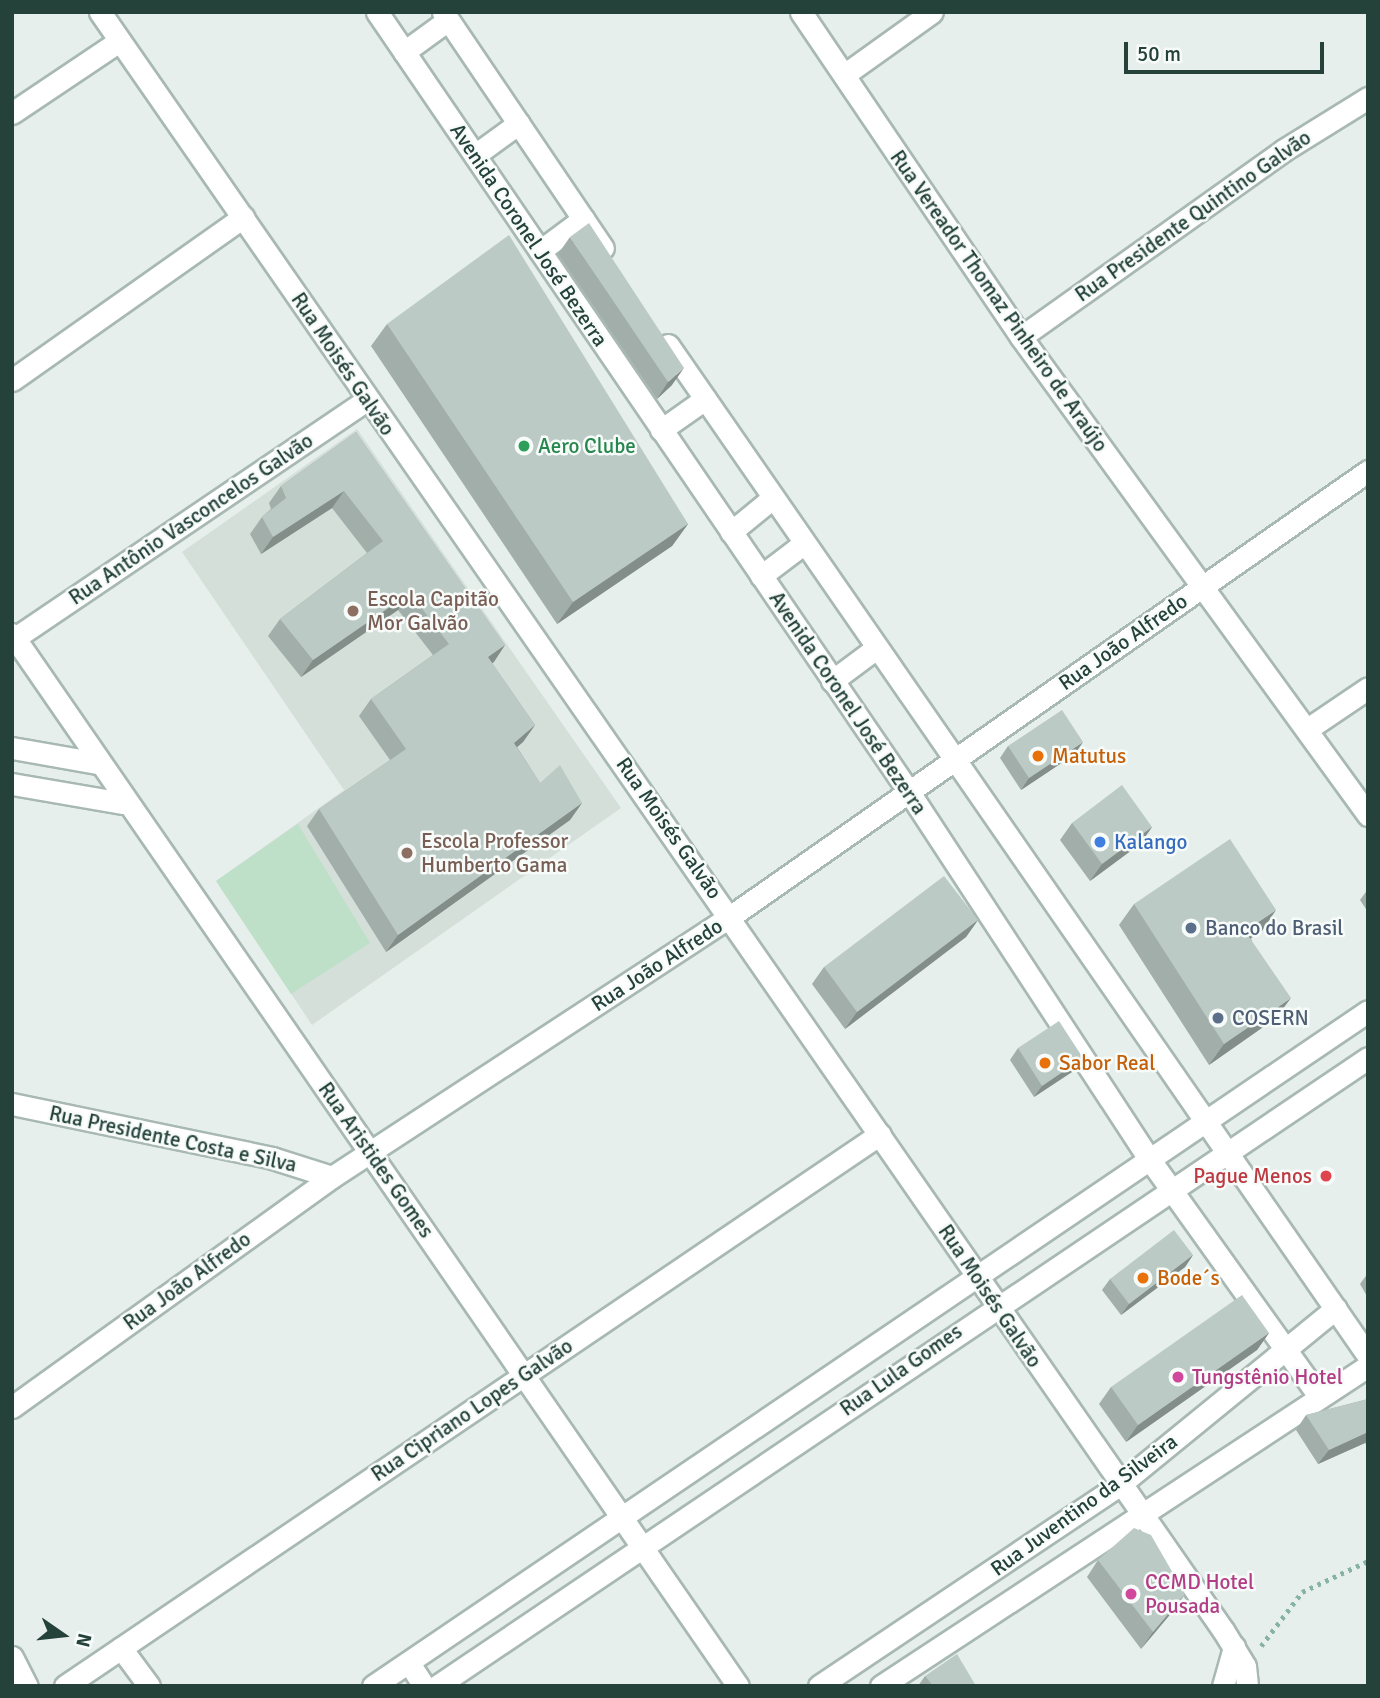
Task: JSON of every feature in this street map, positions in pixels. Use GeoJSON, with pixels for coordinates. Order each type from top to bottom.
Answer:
{"type":"FeatureCollection","features":[{"type":"Feature","properties":{"kind":"street","name":"Rua Moisés Galvão"},"geometry":{"type":"LineString","coordinates":[[100,12],[367,400],[732,916],[1118,1486],[1234,1647],[1246,1676]]}},
{"type":"Feature","properties":{"kind":"street","name":"Avenida Coronel José Bezerra"},"geometry":{"type":"LineString","coordinates":[[377,12],[906,789],[1150,1160],[1318,1395]]}},
{"type":"Feature","properties":{"kind":"street","name":"Rua Vereador Thomaz Pinheiro de Araújo"},"geometry":{"type":"LineString","coordinates":[[801,12],[1021,337],[1200,588],[1309,728],[1368,815]]}},
{"type":"Feature","properties":{"kind":"street"},"geometry":{"type":"LineString","coordinates":[[844,75],[932,12]]}},
{"type":"Feature","properties":{"kind":"street"},"geometry":{"type":"LineString","coordinates":[[404,52],[446,16],[613,264]]}},
{"type":"Feature","properties":{"kind":"street"},"geometry":{"type":"LineString","coordinates":[[12,113],[119,41]]}},
{"type":"Feature","properties":{"kind":"street","name":"Rua Presidente Quintino Galvão"},"geometry":{"type":"LineString","coordinates":[[1021,337],[1284,149],[1368,98]]}},
{"type":"Feature","properties":{"kind":"street"},"geometry":{"type":"LineString","coordinates":[[475,155],[519,123]]}},
{"type":"Feature","properties":{"kind":"street"},"geometry":{"type":"LineString","coordinates":[[12,380],[243,217]]}},
{"type":"Feature","properties":{"kind":"street"},"geometry":{"type":"LineString","coordinates":[[540,251],[583,219]]}},
{"type":"Feature","properties":{"kind":"street"},"geometry":{"type":"LineString","coordinates":[[651,320],[770,500],[950,760],[1206,1118],[1231,1149],[1368,1356]]}},
{"type":"Feature","properties":{"kind":"street"},"geometry":{"type":"LineString","coordinates":[[661,430],[705,398]]}},
{"type":"Feature","properties":{"kind":"street","name":"Rua Antônio Vasconcelos Galvão"},"geometry":{"type":"LineString","coordinates":[[14,636],[367,400]]}},
{"type":"Feature","properties":{"kind":"street","name":"Rua João Alfredo"},"geometry":{"type":"LineString","coordinates":[[12,1406],[332,1177],[732,916],[906,789],[1368,471]]}},
{"type":"Feature","properties":{"kind":"street"},"geometry":{"type":"LineString","coordinates":[[731,532],[770,500]]}},
{"type":"Feature","properties":{"kind":"street"},"geometry":{"type":"LineString","coordinates":[[761,576],[802,545]]}},
{"type":"Feature","properties":{"kind":"street","name":"Rua Aristides Gomes"},"geometry":{"type":"LineString","coordinates":[[14,636],[123,803],[371,1151],[524,1375],[646,1546],[738,1686]]}},
{"type":"Feature","properties":{"kind":"street"},"geometry":{"type":"LineString","coordinates":[[832,681],[875,649]]}},
{"type":"Feature","properties":{"kind":"street"},"geometry":{"type":"LineString","coordinates":[[1309,728],[1368,688]]}},
{"type":"Feature","properties":{"kind":"street"},"geometry":{"type":"LineString","coordinates":[[12,748],[96,763]]}},
{"type":"Feature","properties":{"kind":"street"},"geometry":{"type":"LineString","coordinates":[[12,784],[123,803]]}},
{"type":"Feature","properties":{"kind":"street","name":"Rua Lula Gomes"},"geometry":{"type":"LineString","coordinates":[[373,1686],[626,1518],[976,1275],[1150,1160],[1206,1118],[1368,1012]]}},
{"type":"Feature","properties":{"kind":"street","name":"Rua Lula Gomes"},"geometry":{"type":"LineString","coordinates":[[437,1686],[996,1306],[1173,1192],[1231,1149],[1368,1058]]}},
{"type":"Feature","properties":{"kind":"street","name":"Rua Presidente Costa e Silva"},"geometry":{"type":"LineString","coordinates":[[12,1104],[272,1158],[332,1177]]}},
{"type":"Feature","properties":{"kind":"street","name":"Rua Cipriano Lopes Galvão"},"geometry":{"type":"LineString","coordinates":[[65,1686],[880,1134]]}},
{"type":"Feature","properties":{"kind":"street","name":"Rua Juventino da Silveira"},"geometry":{"type":"LineString","coordinates":[[819,1686],[1118,1486],[1288,1351],[1336,1308]]}},
{"type":"Feature","properties":{"kind":"street","name":"Rua Juventino da Silveira"},"geometry":{"type":"LineString","coordinates":[[881,1686],[1318,1395],[1368,1366]]}},
{"type":"Feature","properties":{"kind":"street"},"geometry":{"type":"LineString","coordinates":[[927,1615],[944,1644]]}},
{"type":"Feature","properties":{"kind":"street"},"geometry":{"type":"LineString","coordinates":[[1223,1686],[1234,1647]]}},
{"type":"Feature","properties":{"kind":"street"},"geometry":{"type":"LineString","coordinates":[[121,1648],[149,1686]]}},
{"type":"Feature","properties":{"kind":"street"},"geometry":{"type":"LineString","coordinates":[[12,1657],[27,1686]]}},
{"type":"Feature","properties":{"kind":"street"},"geometry":{"type":"LineString","coordinates":[[409,1662],[424,1686]]}},
{"type":"Feature","properties":{"kind":"path"},"geometry":{"type":"LineString","coordinates":[[1246,1676],[1301,1592],[1368,1561]]}},
{"type":"Feature","properties":{"kind":"shaded area"},"geometry":{"type":"Polygon","coordinates":[[[357,429],[621,808],[312,1025],[216,881],[344,790],[182,552],[357,429]]]}},
{"type":"Feature","properties":{"kind":"green space"},"geometry":{"type":"Polygon","coordinates":[[[298,824],[370,943],[291,994],[216,881],[298,824]]]}},
{"type":"Feature","properties":{"kind":"building"},"geometry":{"type":"Polygon","coordinates":[[[589,223],[684,368],[668,382],[570,237],[589,223]]]}},
{"type":"Feature","properties":{"kind":"building","name":"Aero Clube"},"geometry":{"type":"Polygon","coordinates":[[[509,235],[688,524],[573,602],[387,324],[509,235]]]}},
{"type":"Feature","properties":{"kind":"building"},"geometry":{"type":"Polygon","coordinates":[[[356,432],[505,645],[488,657],[535,725],[514,743],[540,783],[560,765],[582,803],[398,935],[319,809],[406,749],[371,699],[449,644],[410,593],[313,660],[280,619],[383,541],[344,491],[273,537],[262,517],[286,498],[281,486],[356,432]]]}},
{"type":"Feature","properties":{"kind":"building","name":"Matutus"},"geometry":{"type":"Polygon","coordinates":[[[1062,710],[1083,742],[1029,778],[1008,746],[1062,710]]]}},
{"type":"Feature","properties":{"kind":"building"},"geometry":{"type":"Polygon","coordinates":[[[1122,785],[1152,827],[1102,864],[1072,823],[1122,785]]]}},
{"type":"Feature","properties":{"kind":"building"},"geometry":{"type":"Polygon","coordinates":[[[1230,839],[1276,910],[1245,931],[1291,998],[1224,1044],[1134,904],[1230,839]]]}},
{"type":"Feature","properties":{"kind":"building"},"geometry":{"type":"Polygon","coordinates":[[[944,876],[978,920],[857,1012],[824,967],[944,876]]]}},
{"type":"Feature","properties":{"kind":"building","name":"Sabor Real"},"geometry":{"type":"Polygon","coordinates":[[[1059,1021],[1083,1058],[1042,1086],[1018,1048],[1059,1021]]]}},
{"type":"Feature","properties":{"kind":"building","name":"Bode´s"},"geometry":{"type":"Polygon","coordinates":[[[1174,1230],[1193,1255],[1129,1304],[1110,1279],[1174,1230]]]}},
{"type":"Feature","properties":{"kind":"building","name":"Tungstênio Hotel"},"geometry":{"type":"Polygon","coordinates":[[[1242,1295],[1269,1333],[1138,1425],[1111,1387],[1242,1295]]]}},
{"type":"Feature","properties":{"kind":"building"},"geometry":{"type":"Polygon","coordinates":[[[1368,1399],[1368,1432],[1329,1450],[1306,1415],[1368,1399]]]}},
{"type":"Feature","properties":{"kind":"building","name":"CCMD Hotel Pousada"},"geometry":{"type":"Polygon","coordinates":[[[1134,1528],[1151,1535],[1185,1594],[1153,1632],[1098,1560],[1134,1528]]]}},
{"type":"Feature","properties":{"kind":"building"},"geometry":{"type":"Polygon","coordinates":[[[957,1654],[976,1686],[933,1686],[925,1676],[957,1654]]]}},
{"type":"Feature","properties":{"kind":"place","name":"Aero Clube"},"geometry":{"type":"Point","coordinates":[524,446]}},
{"type":"Feature","properties":{"kind":"place","name":"Escola Capitão Mor Galvão"},"geometry":{"type":"Point","coordinates":[353,611]}},
{"type":"Feature","properties":{"kind":"place","name":"Matutus"},"geometry":{"type":"Point","coordinates":[1038,756]}},
{"type":"Feature","properties":{"kind":"place","name":"Kalango"},"geometry":{"type":"Point","coordinates":[1100,842]}},
{"type":"Feature","properties":{"kind":"place","name":"Escola Professor Humberto Gama"},"geometry":{"type":"Point","coordinates":[407,853]}},
{"type":"Feature","properties":{"kind":"place","name":"Banco do Brasil"},"geometry":{"type":"Point","coordinates":[1191,928]}},
{"type":"Feature","properties":{"kind":"place","name":"COSERN"},"geometry":{"type":"Point","coordinates":[1218,1018]}},
{"type":"Feature","properties":{"kind":"place","name":"Sabor Real"},"geometry":{"type":"Point","coordinates":[1045,1063]}},
{"type":"Feature","properties":{"kind":"place","name":"Pague Menos"},"geometry":{"type":"Point","coordinates":[1326,1176]}},
{"type":"Feature","properties":{"kind":"place","name":"Bode´s"},"geometry":{"type":"Point","coordinates":[1143,1278]}},
{"type":"Feature","properties":{"kind":"place","name":"Tungstênio Hotel"},"geometry":{"type":"Point","coordinates":[1178,1377]}},
{"type":"Feature","properties":{"kind":"place","name":"CCMD Hotel Pousada"},"geometry":{"type":"Point","coordinates":[1131,1594]}}]}
